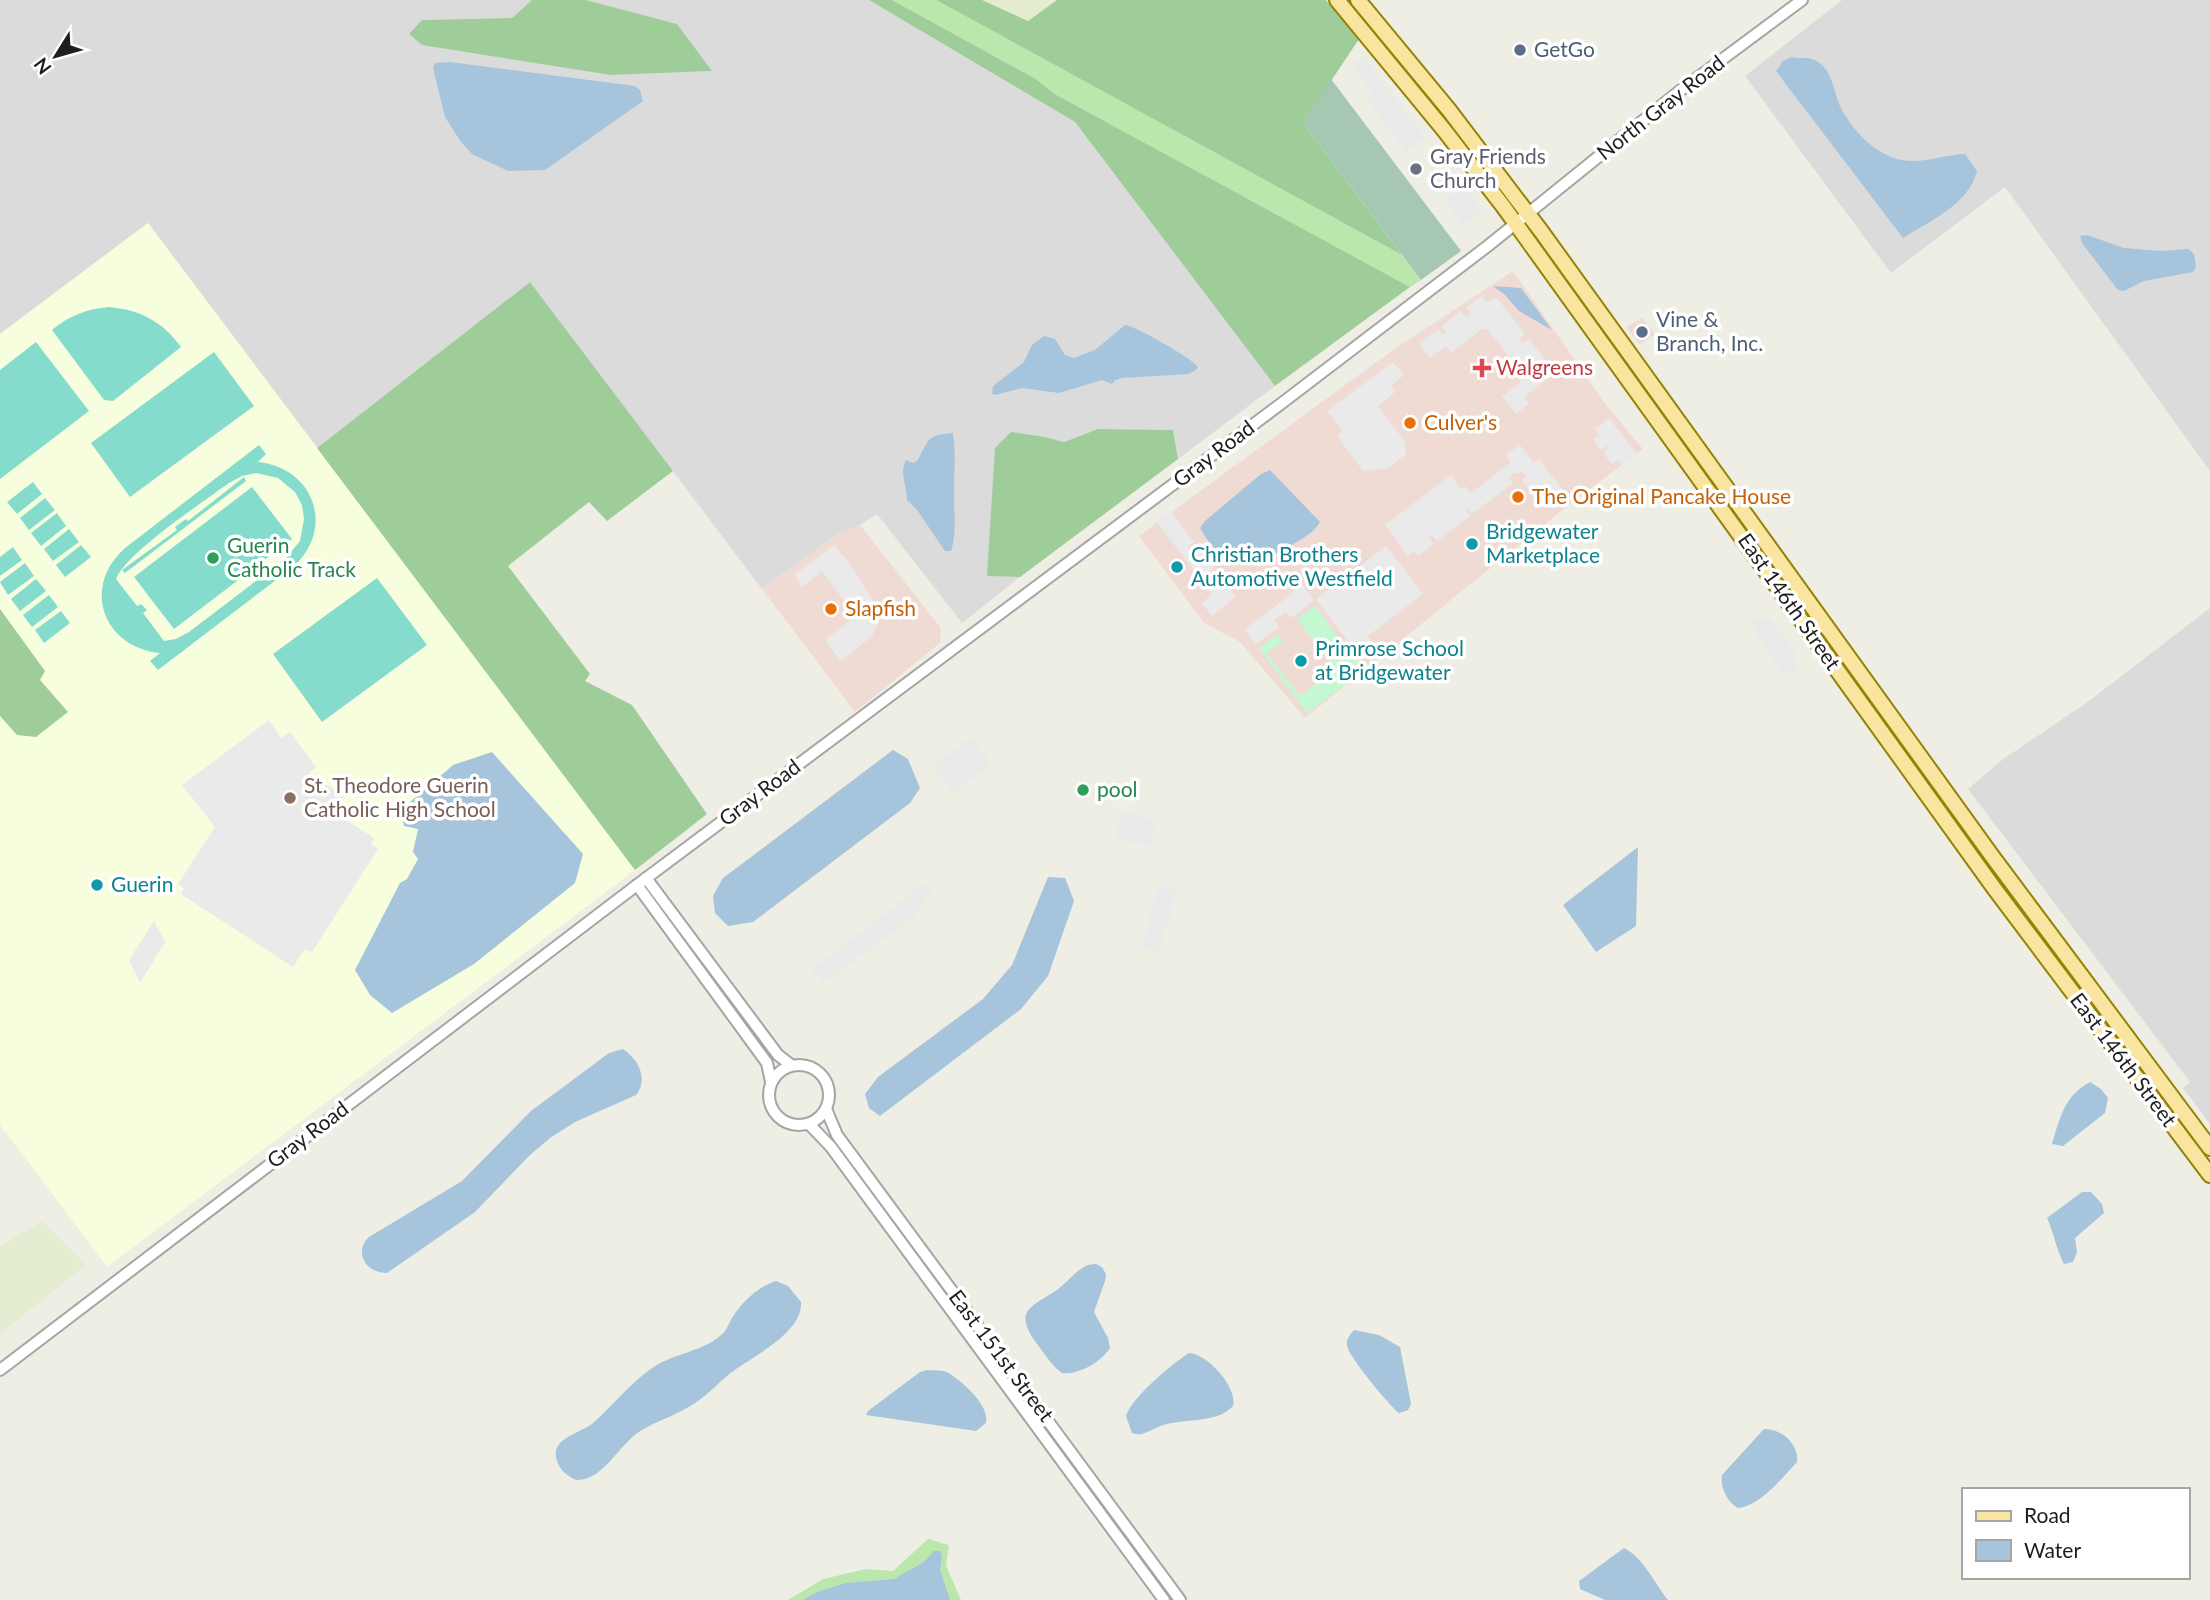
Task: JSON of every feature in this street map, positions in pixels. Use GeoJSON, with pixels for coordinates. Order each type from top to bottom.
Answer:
{"type":"FeatureCollection","features":[{"type":"Feature","properties":{"kind":"main road","name":"East 146th Street"},"geometry":{"type":"LineString","coordinates":[[1337,0],[1448,135],[1521,218],[2210,1148]]}},
{"type":"Feature","properties":{"kind":"main road","name":"East 146th Street"},"geometry":{"type":"LineString","coordinates":[[1358,0],[1449,110],[1521,218],[1994,888],[2210,1175]]}},
{"type":"Feature","properties":{"kind":"street","name":"North Gray Road"},"geometry":{"type":"LineString","coordinates":[[1521,218],[1681,90],[1802,0]]}},
{"type":"Feature","properties":{"kind":"street","name":"Gray Road"},"geometry":{"type":"LineString","coordinates":[[0,1370],[641,882],[1282,403],[1521,218]]}},
{"type":"Feature","properties":{"kind":"street"},"geometry":{"type":"LineString","coordinates":[[641,882],[778,1055],[791,1065]]}},
{"type":"Feature","properties":{"kind":"street"},"geometry":{"type":"LineString","coordinates":[[641,882],[767,1063],[771,1082]]}},
{"type":"Feature","properties":{"kind":"street"},"geometry":{"type":"LineString","coordinates":[[791,1065],[809,1066],[823,1076],[830,1095],[822,1116],[809,1124],[793,1125],[785,1122],[775,1114],[768,1095],[771,1082],[779,1071],[791,1065]]}},
{"type":"Feature","properties":{"kind":"street","name":"East 151st Street"},"geometry":{"type":"LineString","coordinates":[[826,1110],[837,1135],[1180,1600]]}},
{"type":"Feature","properties":{"kind":"street","name":"East 151st Street"},"geometry":{"type":"LineString","coordinates":[[809,1124],[831,1147],[1164,1600]]}},
{"type":"Feature","properties":{"kind":"shaded area"},"geometry":{"type":"Polygon","coordinates":[[[0,0],[532,0],[512,18],[422,20],[611,75],[711,71],[677,24],[586,0],[869,0],[1075,122],[1275,386],[1178,459],[1173,430],[1098,429],[1064,442],[1044,437],[987,576],[1020,577],[962,623],[877,514],[836,535],[762,589],[530,282],[317,448],[148,223],[0,334],[0,0]]]}},
{"type":"Feature","properties":{"kind":"shaded area"},"geometry":{"type":"Polygon","coordinates":[[[982,0],[1057,0],[1028,21],[982,0]]]}},
{"type":"Feature","properties":{"kind":"shaded area"},"geometry":{"type":"Polygon","coordinates":[[[1842,0],[2210,0],[2210,471],[2005,187],[1891,273],[1745,76],[1842,0]]]}},
{"type":"Feature","properties":{"kind":"shaded area"},"geometry":{"type":"Polygon","coordinates":[[[1363,55],[1425,137],[1406,152],[1367,101],[1374,95],[1351,64],[1363,55]]]}},
{"type":"Feature","properties":{"kind":"shaded area"},"geometry":{"type":"Polygon","coordinates":[[[1331,79],[1461,251],[1421,280],[1303,123],[1331,79]]]}},
{"type":"Feature","properties":{"kind":"shaded area"},"geometry":{"type":"Polygon","coordinates":[[[1464,186],[1483,210],[1463,225],[1445,200],[1464,186]]]}},
{"type":"Feature","properties":{"kind":"shaded area","name":"St. Theodore Guerin Catholic High School"},"geometry":{"type":"Polygon","coordinates":[[[148,223],[635,870],[107,1267],[0,1125],[0,334],[148,223]]]}},
{"type":"Feature","properties":{"kind":"shaded area"},"geometry":{"type":"Polygon","coordinates":[[[1513,271],[1606,405],[1643,449],[1556,515],[1305,718],[1240,642],[1204,623],[1139,536],[1393,350],[1513,271]]]}},
{"type":"Feature","properties":{"kind":"shaded area"},"geometry":{"type":"Polygon","coordinates":[[[1482,296],[1487,302],[1497,298],[1525,334],[1519,339],[1522,344],[1529,339],[1555,373],[1524,397],[1529,404],[1516,414],[1502,396],[1519,384],[1522,373],[1488,329],[1482,329],[1451,353],[1446,346],[1430,358],[1419,344],[1439,329],[1443,335],[1446,333],[1442,326],[1461,311],[1467,318],[1471,314],[1466,308],[1482,296]]]}},
{"type":"Feature","properties":{"kind":"shaded area"},"geometry":{"type":"Polygon","coordinates":[[[109,307],[150,318],[166,330],[181,347],[113,401],[104,400],[52,330],[79,314],[109,307]]]}},
{"type":"Feature","properties":{"kind":"shaded area"},"geometry":{"type":"Polygon","coordinates":[[[1642,318],[1655,334],[1640,345],[1627,327],[1642,318]]]}},
{"type":"Feature","properties":{"kind":"shaded area"},"geometry":{"type":"Polygon","coordinates":[[[36,342],[89,411],[0,479],[0,370],[36,342]]]}},
{"type":"Feature","properties":{"kind":"shaded area"},"geometry":{"type":"Polygon","coordinates":[[[214,352],[254,406],[130,497],[91,443],[214,352]]]}},
{"type":"Feature","properties":{"kind":"shaded area"},"geometry":{"type":"Polygon","coordinates":[[[1393,362],[1404,375],[1391,386],[1395,392],[1378,406],[1406,443],[1406,454],[1388,468],[1363,471],[1337,436],[1343,431],[1327,411],[1393,362]]]}},
{"type":"Feature","properties":{"kind":"shaded area"},"geometry":{"type":"Polygon","coordinates":[[[1609,418],[1637,454],[1622,465],[1618,460],[1612,464],[1603,453],[1609,448],[1607,446],[1601,450],[1593,439],[1599,435],[1595,429],[1609,418]]]}},
{"type":"Feature","properties":{"kind":"shaded area"},"geometry":{"type":"Polygon","coordinates":[[[259,445],[266,454],[258,462],[293,475],[313,502],[316,518],[314,535],[306,552],[293,567],[158,670],[150,661],[160,653],[124,640],[112,627],[105,613],[102,597],[104,580],[112,563],[125,548],[259,445]],[[256,473],[229,483],[166,528],[123,568],[116,579],[137,606],[141,604],[147,610],[143,613],[164,641],[176,639],[189,632],[286,558],[300,541],[304,519],[302,505],[295,492],[278,478],[256,473]]]}},
{"type":"Feature","properties":{"kind":"shaded area"},"geometry":{"type":"Polygon","coordinates":[[[1520,445],[1534,463],[1539,459],[1562,489],[1547,500],[1541,492],[1534,497],[1522,480],[1527,475],[1522,472],[1512,474],[1509,477],[1513,483],[1472,514],[1468,508],[1465,510],[1470,516],[1437,541],[1432,536],[1429,538],[1434,544],[1418,556],[1414,551],[1408,556],[1385,525],[1451,475],[1461,489],[1465,486],[1471,493],[1511,462],[1506,455],[1520,445]]]}},
{"type":"Feature","properties":{"kind":"shaded area"},"geometry":{"type":"Polygon","coordinates":[[[244,477],[246,481],[125,573],[122,570],[177,530],[175,527],[186,519],[188,521],[244,477]]]}},
{"type":"Feature","properties":{"kind":"shaded area"},"geometry":{"type":"Polygon","coordinates":[[[33,482],[42,494],[17,514],[7,502],[33,482]]]}},
{"type":"Feature","properties":{"kind":"shaded area","name":"Guerin Catholic Track"},"geometry":{"type":"Polygon","coordinates":[[[252,487],[292,539],[174,629],[134,577],[252,487]]]}},
{"type":"Feature","properties":{"kind":"shaded area"},"geometry":{"type":"Polygon","coordinates":[[[45,498],[55,510],[29,530],[20,518],[45,498]]]}},
{"type":"Feature","properties":{"kind":"shaded area"},"geometry":{"type":"Polygon","coordinates":[[[1170,510],[1194,542],[1188,547],[1190,550],[1197,545],[1214,568],[1208,573],[1210,576],[1216,571],[1236,597],[1212,616],[1202,603],[1212,594],[1156,521],[1170,510]]]}},
{"type":"Feature","properties":{"kind":"shaded area"},"geometry":{"type":"Polygon","coordinates":[[[57,513],[66,526],[41,546],[31,533],[57,513]]]}},
{"type":"Feature","properties":{"kind":"shaded area"},"geometry":{"type":"Polygon","coordinates":[[[860,525],[940,627],[941,642],[855,712],[762,589],[836,535],[860,525]]]}},
{"type":"Feature","properties":{"kind":"shaded area"},"geometry":{"type":"Polygon","coordinates":[[[69,529],[79,542],[53,561],[44,549],[69,529]]]}},
{"type":"Feature","properties":{"kind":"shaded area"},"geometry":{"type":"Polygon","coordinates":[[[81,545],[91,557],[65,577],[56,565],[81,545]]]}},
{"type":"Feature","properties":{"kind":"shaded area"},"geometry":{"type":"Polygon","coordinates":[[[834,545],[853,568],[879,611],[879,621],[872,636],[841,661],[825,640],[860,613],[858,606],[848,606],[822,571],[802,587],[794,575],[834,545]]]}},
{"type":"Feature","properties":{"kind":"shaded area"},"geometry":{"type":"Polygon","coordinates":[[[1386,546],[1423,594],[1368,636],[1376,647],[1361,659],[1316,599],[1386,546]]]}},
{"type":"Feature","properties":{"kind":"shaded area"},"geometry":{"type":"Polygon","coordinates":[[[13,547],[22,560],[0,576],[0,557],[13,547]]]}},
{"type":"Feature","properties":{"kind":"shaded area"},"geometry":{"type":"Polygon","coordinates":[[[25,563],[34,576],[8,595],[0,582],[25,563]]]}},
{"type":"Feature","properties":{"kind":"shaded area"},"geometry":{"type":"Polygon","coordinates":[[[377,578],[427,645],[322,722],[273,654],[377,578]]]}},
{"type":"Feature","properties":{"kind":"shaded area"},"geometry":{"type":"Polygon","coordinates":[[[36,579],[46,591],[20,611],[11,599],[36,579]]]}},
{"type":"Feature","properties":{"kind":"shaded area"},"geometry":{"type":"Polygon","coordinates":[[[1303,585],[1314,600],[1291,618],[1286,612],[1274,620],[1279,627],[1256,644],[1245,629],[1303,585]]]}},
{"type":"Feature","properties":{"kind":"shaded area"},"geometry":{"type":"Polygon","coordinates":[[[49,595],[58,607],[32,627],[23,615],[49,595]]]}},
{"type":"Feature","properties":{"kind":"shaded area"},"geometry":{"type":"Polygon","coordinates":[[[1315,606],[1364,671],[1307,713],[1259,648],[1278,634],[1283,641],[1267,653],[1300,696],[1335,669],[1297,619],[1315,606]]]}},
{"type":"Feature","properties":{"kind":"shaded area"},"geometry":{"type":"Polygon","coordinates":[[[2210,608],[2210,1124],[2183,1088],[2190,1082],[1968,789],[2002,760],[2089,701],[2210,608]]]}},
{"type":"Feature","properties":{"kind":"shaded area"},"geometry":{"type":"Polygon","coordinates":[[[61,611],[70,623],[44,643],[35,630],[61,611]]]}},
{"type":"Feature","properties":{"kind":"shaded area"},"geometry":{"type":"Polygon","coordinates":[[[1761,615],[1766,621],[1770,618],[1793,649],[1795,660],[1800,667],[1790,675],[1786,670],[1782,672],[1753,632],[1756,629],[1751,622],[1761,615]]]}},
{"type":"Feature","properties":{"kind":"shaded area"},"geometry":{"type":"Polygon","coordinates":[[[269,720],[281,738],[290,732],[316,767],[309,773],[344,796],[334,812],[374,838],[371,844],[378,849],[312,952],[305,949],[293,967],[181,894],[184,888],[178,884],[215,827],[182,785],[269,720]]]}},
{"type":"Feature","properties":{"kind":"shaded area"},"geometry":{"type":"Polygon","coordinates":[[[971,737],[992,764],[953,793],[933,766],[971,737]]]}},
{"type":"Feature","properties":{"kind":"shaded area"},"geometry":{"type":"Polygon","coordinates":[[[1122,811],[1157,821],[1149,847],[1115,837],[1122,811]]]}},
{"type":"Feature","properties":{"kind":"shaded area"},"geometry":{"type":"Polygon","coordinates":[[[925,883],[931,891],[913,917],[823,984],[812,969],[925,883]]]}},
{"type":"Feature","properties":{"kind":"shaded area"},"geometry":{"type":"Polygon","coordinates":[[[1160,885],[1177,891],[1158,953],[1141,947],[1160,885]]]}},
{"type":"Feature","properties":{"kind":"shaded area"},"geometry":{"type":"Polygon","coordinates":[[[154,921],[165,942],[140,983],[129,960],[154,921]]]}},
{"type":"Feature","properties":{"kind":"shaded area"},"geometry":{"type":"Polygon","coordinates":[[[43,1221],[86,1265],[0,1334],[0,1246],[43,1221]]]}},
{"type":"Feature","properties":{"kind":"green space"},"geometry":{"type":"Polygon","coordinates":[[[532,0],[586,0],[677,24],[712,71],[611,75],[422,45],[409,34],[422,20],[512,18],[532,0]]]}},
{"type":"Feature","properties":{"kind":"green space"},"geometry":{"type":"Polygon","coordinates":[[[869,0],[892,0],[1036,79],[1053,93],[1410,287],[1275,386],[1075,122],[869,0]]]}},
{"type":"Feature","properties":{"kind":"green space"},"geometry":{"type":"Polygon","coordinates":[[[892,0],[936,0],[1402,255],[1421,280],[1410,287],[1053,93],[1036,79],[892,0]]]}},
{"type":"Feature","properties":{"kind":"green space"},"geometry":{"type":"Polygon","coordinates":[[[936,0],[982,0],[1028,21],[1057,0],[1326,0],[1359,39],[1303,123],[1402,255],[936,0]]]}},
{"type":"Feature","properties":{"kind":"green space"},"geometry":{"type":"Polygon","coordinates":[[[530,282],[673,471],[607,521],[589,502],[508,566],[590,674],[585,681],[632,705],[707,814],[635,870],[317,448],[530,282]]]}},
{"type":"Feature","properties":{"kind":"green space"},"geometry":{"type":"Polygon","coordinates":[[[1098,429],[1173,430],[1178,459],[1020,577],[987,576],[995,448],[1011,432],[1064,442],[1098,429]]]}},
{"type":"Feature","properties":{"kind":"green space"},"geometry":{"type":"Polygon","coordinates":[[[0,609],[45,671],[40,680],[68,712],[36,737],[17,735],[0,716],[0,609]]]}},
{"type":"Feature","properties":{"kind":"green space"},"geometry":{"type":"Polygon","coordinates":[[[928,1539],[949,1545],[946,1566],[961,1600],[788,1600],[823,1579],[866,1569],[893,1571],[928,1539]]]}},
{"type":"Feature","properties":{"kind":"water"},"geometry":{"type":"Polygon","coordinates":[[[1791,57],[1812,59],[1824,67],[1846,116],[1858,133],[1883,153],[1909,161],[1965,154],[1977,171],[1966,193],[1936,218],[1903,238],[1776,71],[1783,61],[1791,57]]]}},
{"type":"Feature","properties":{"kind":"water"},"geometry":{"type":"Polygon","coordinates":[[[450,62],[635,86],[640,90],[643,101],[545,170],[508,171],[472,154],[445,117],[433,68],[435,63],[450,62]]]}},
{"type":"Feature","properties":{"kind":"water"},"geometry":{"type":"Polygon","coordinates":[[[2087,235],[2124,248],[2161,251],[2188,249],[2194,254],[2196,267],[2193,272],[2144,281],[2124,291],[2118,290],[2082,243],[2080,236],[2087,235]]]}},
{"type":"Feature","properties":{"kind":"water"},"geometry":{"type":"Polygon","coordinates":[[[1493,286],[1521,288],[1552,330],[1519,311],[1493,286]]]}},
{"type":"Feature","properties":{"kind":"water"},"geometry":{"type":"Polygon","coordinates":[[[1125,325],[1163,343],[1198,367],[1188,374],[1122,378],[1112,384],[1102,380],[1059,393],[1022,388],[992,394],[993,386],[1024,362],[1032,345],[1044,336],[1055,339],[1065,355],[1074,358],[1095,350],[1125,325]]]}},
{"type":"Feature","properties":{"kind":"water"},"geometry":{"type":"Polygon","coordinates":[[[953,433],[955,530],[951,551],[945,551],[907,500],[903,470],[906,460],[913,463],[918,460],[930,439],[953,433]]]}},
{"type":"Feature","properties":{"kind":"water"},"geometry":{"type":"Polygon","coordinates":[[[1270,470],[1320,522],[1306,536],[1267,558],[1254,562],[1231,559],[1210,543],[1200,528],[1261,474],[1270,470]]]}},
{"type":"Feature","properties":{"kind":"water"},"geometry":{"type":"Polygon","coordinates":[[[893,750],[908,759],[920,788],[910,803],[753,922],[728,926],[715,913],[713,896],[723,878],[893,750]]]}},
{"type":"Feature","properties":{"kind":"water"},"geometry":{"type":"Polygon","coordinates":[[[492,752],[583,854],[575,883],[474,964],[392,1013],[370,995],[355,970],[400,883],[407,879],[418,859],[413,852],[418,829],[404,826],[401,810],[453,765],[492,752]]]}},
{"type":"Feature","properties":{"kind":"water"},"geometry":{"type":"Polygon","coordinates":[[[1638,847],[1636,926],[1596,952],[1563,905],[1638,847]]]}},
{"type":"Feature","properties":{"kind":"water"},"geometry":{"type":"Polygon","coordinates":[[[1048,877],[1065,878],[1074,901],[1048,976],[1021,1009],[880,1116],[869,1108],[865,1094],[878,1077],[983,999],[1012,965],[1048,877]]]}},
{"type":"Feature","properties":{"kind":"water"},"geometry":{"type":"Polygon","coordinates":[[[623,1049],[633,1058],[642,1076],[636,1095],[575,1122],[550,1138],[475,1212],[387,1273],[368,1266],[364,1261],[362,1249],[369,1237],[462,1181],[531,1111],[609,1053],[623,1049]]]}},
{"type":"Feature","properties":{"kind":"water"},"geometry":{"type":"Polygon","coordinates":[[[2090,1082],[2108,1098],[2105,1113],[2063,1146],[2052,1144],[2069,1101],[2090,1082]]]}},
{"type":"Feature","properties":{"kind":"water"},"geometry":{"type":"Polygon","coordinates":[[[2082,1192],[2091,1192],[2102,1204],[2104,1213],[2075,1238],[2077,1252],[2073,1262],[2064,1264],[2047,1218],[2082,1192]]]}},
{"type":"Feature","properties":{"kind":"water"},"geometry":{"type":"Polygon","coordinates":[[[1096,1264],[1102,1267],[1106,1274],[1094,1312],[1108,1338],[1110,1348],[1089,1366],[1075,1372],[1062,1373],[1049,1360],[1029,1331],[1026,1314],[1037,1302],[1078,1271],[1096,1264]]]}},
{"type":"Feature","properties":{"kind":"water"},"geometry":{"type":"Polygon","coordinates":[[[776,1281],[788,1286],[801,1302],[794,1324],[786,1334],[732,1372],[695,1403],[633,1436],[595,1475],[576,1480],[562,1470],[556,1453],[561,1442],[593,1423],[648,1371],[720,1336],[745,1301],[776,1281]]]}},
{"type":"Feature","properties":{"kind":"water"},"geometry":{"type":"Polygon","coordinates":[[[1354,1330],[1379,1335],[1400,1347],[1411,1404],[1408,1410],[1399,1413],[1354,1359],[1347,1343],[1354,1330]]]}},
{"type":"Feature","properties":{"kind":"water"},"geometry":{"type":"Polygon","coordinates":[[[1189,1353],[1205,1359],[1220,1373],[1231,1390],[1233,1406],[1217,1416],[1167,1424],[1142,1434],[1132,1433],[1126,1416],[1130,1408],[1153,1381],[1189,1353]]]}},
{"type":"Feature","properties":{"kind":"water"},"geometry":{"type":"Polygon","coordinates":[[[945,1371],[962,1383],[980,1402],[986,1423],[976,1431],[866,1415],[920,1372],[945,1371]]]}},
{"type":"Feature","properties":{"kind":"water"},"geometry":{"type":"Polygon","coordinates":[[[1764,1429],[1777,1432],[1788,1439],[1795,1449],[1797,1462],[1762,1497],[1738,1508],[1725,1494],[1722,1475],[1764,1429]]]}},
{"type":"Feature","properties":{"kind":"water"},"geometry":{"type":"Polygon","coordinates":[[[1624,1548],[1643,1564],[1668,1600],[1605,1600],[1580,1589],[1579,1581],[1624,1548]]]}},
{"type":"Feature","properties":{"kind":"water"},"geometry":{"type":"Polygon","coordinates":[[[934,1551],[940,1551],[942,1556],[940,1570],[950,1600],[803,1600],[817,1592],[846,1583],[894,1579],[924,1562],[934,1551]]]}},
{"type":"Feature","properties":{"kind":"place","name":"GetGo"},"geometry":{"type":"Point","coordinates":[1520,50]}},
{"type":"Feature","properties":{"kind":"place","name":"Gray Friends Church"},"geometry":{"type":"Point","coordinates":[1416,169]}},
{"type":"Feature","properties":{"kind":"place","name":"Vine & Branch, Inc."},"geometry":{"type":"Point","coordinates":[1642,332]}},
{"type":"Feature","properties":{"kind":"place","name":"Walgreens"},"geometry":{"type":"Point","coordinates":[1482,368]}},
{"type":"Feature","properties":{"kind":"place","name":"Culver's"},"geometry":{"type":"Point","coordinates":[1410,423]}},
{"type":"Feature","properties":{"kind":"place","name":"The Original Pancake House"},"geometry":{"type":"Point","coordinates":[1518,497]}},
{"type":"Feature","properties":{"kind":"place","name":"Bridgewater Marketplace"},"geometry":{"type":"Point","coordinates":[1472,544]}},
{"type":"Feature","properties":{"kind":"place","name":"Guerin Catholic Track"},"geometry":{"type":"Point","coordinates":[213,558]}},
{"type":"Feature","properties":{"kind":"place","name":"Christian Brothers Automotive Westfield"},"geometry":{"type":"Point","coordinates":[1177,567]}},
{"type":"Feature","properties":{"kind":"place","name":"Slapfish"},"geometry":{"type":"Point","coordinates":[831,609]}},
{"type":"Feature","properties":{"kind":"place","name":"Primrose School at Bridgewater"},"geometry":{"type":"Point","coordinates":[1301,661]}},
{"type":"Feature","properties":{"kind":"place","name":"pool"},"geometry":{"type":"Point","coordinates":[1083,790]}},
{"type":"Feature","properties":{"kind":"place","name":"St. Theodore Guerin Catholic High School"},"geometry":{"type":"Point","coordinates":[290,798]}},
{"type":"Feature","properties":{"kind":"place","name":"Guerin"},"geometry":{"type":"Point","coordinates":[97,885]}}]}
